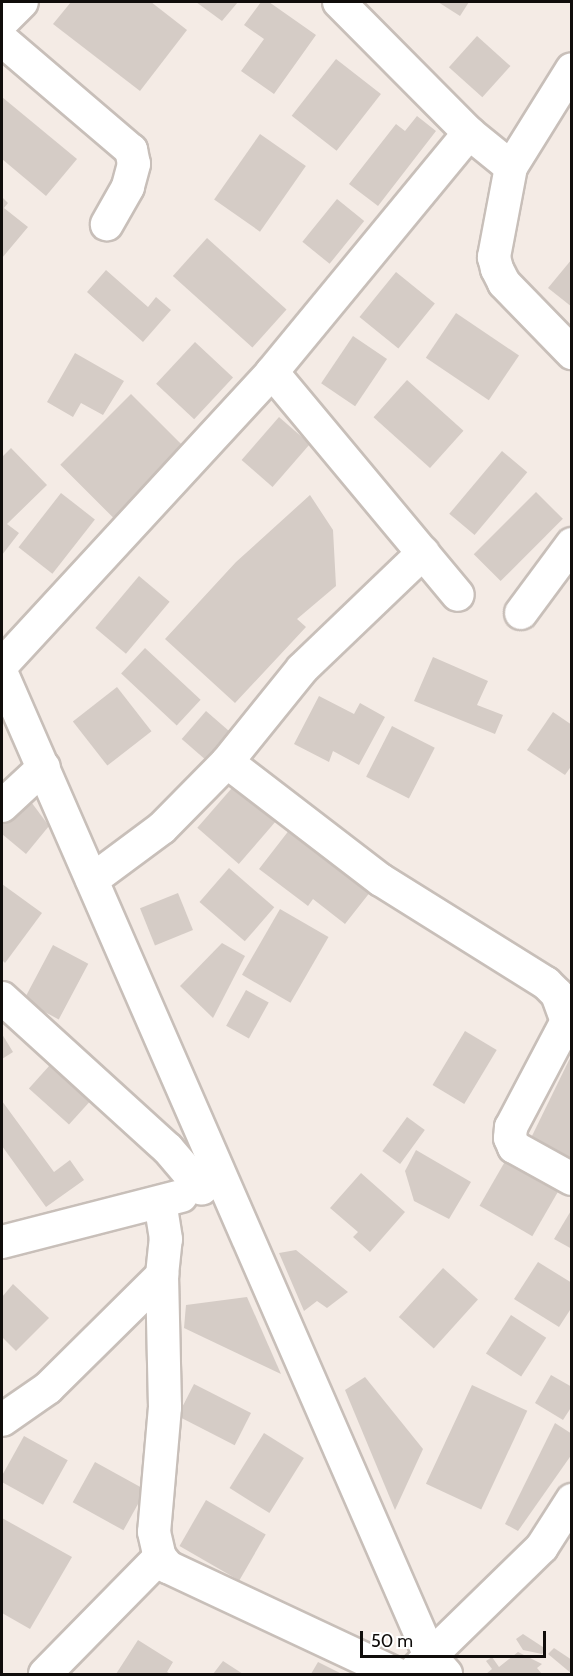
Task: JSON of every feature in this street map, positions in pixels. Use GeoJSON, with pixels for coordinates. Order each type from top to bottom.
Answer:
{"type":"FeatureCollection","features":[{"type":"Feature","properties":{"kind":"street"},"geometry":{"type":"LineString","coordinates":[[2,22],[21,2]]}},
{"type":"Feature","properties":{"kind":"street"},"geometry":{"type":"LineString","coordinates":[[339,2],[469,132],[511,167]]}},
{"type":"Feature","properties":{"kind":"street"},"geometry":{"type":"LineString","coordinates":[[2,40],[131,150],[134,164],[128,187],[107,224]]}},
{"type":"Feature","properties":{"kind":"street"},"geometry":{"type":"LineString","coordinates":[[572,69],[511,167],[494,257],[504,283],[572,353]]}},
{"type":"Feature","properties":{"kind":"street"},"geometry":{"type":"LineString","coordinates":[[2,665],[272,372],[469,132]]}},
{"type":"Feature","properties":{"kind":"street"},"geometry":{"type":"LineString","coordinates":[[272,372],[458,595]]}},
{"type":"Feature","properties":{"kind":"street"},"geometry":{"type":"LineString","coordinates":[[520,613],[572,544]]}},
{"type":"Feature","properties":{"kind":"street"},"geometry":{"type":"LineString","coordinates":[[92,880],[162,828],[227,762],[302,669],[423,552]]}},
{"type":"Feature","properties":{"kind":"street"},"geometry":{"type":"LineString","coordinates":[[2,674],[92,880],[213,1188],[429,1668],[542,1547],[572,1500]]}},
{"type":"Feature","properties":{"kind":"street"},"geometry":{"type":"LineString","coordinates":[[227,762],[381,880],[546,982],[557,994],[567,1021],[511,1127],[510,1138],[514,1148],[572,1179]]}},
{"type":"Feature","properties":{"kind":"street"},"geometry":{"type":"LineString","coordinates":[[2,806],[44,767]]}},
{"type":"Feature","properties":{"kind":"street"},"geometry":{"type":"LineString","coordinates":[[2,998],[213,1188]]}},
{"type":"Feature","properties":{"kind":"street"},"geometry":{"type":"LineString","coordinates":[[2,1242],[213,1188]]}},
{"type":"Feature","properties":{"kind":"street"},"geometry":{"type":"LineString","coordinates":[[160,1203],[166,1239],[162,1275],[165,1407],[154,1532],[160,1557],[168,1567],[396,1674]]}},
{"type":"Feature","properties":{"kind":"street"},"geometry":{"type":"LineString","coordinates":[[2,1420],[48,1388],[162,1275]]}},
{"type":"Feature","properties":{"kind":"street"},"geometry":{"type":"LineString","coordinates":[[45,1674],[160,1557]]}},
{"type":"Feature","properties":{"kind":"building"},"geometry":{"type":"Polygon","coordinates":[[[71,2],[151,2],[187,30],[140,91],[53,24],[71,2]]]}},
{"type":"Feature","properties":{"kind":"building"},"geometry":{"type":"Polygon","coordinates":[[[196,2],[238,2],[222,21],[196,2]]]}},
{"type":"Feature","properties":{"kind":"building"},"geometry":{"type":"Polygon","coordinates":[[[261,2],[269,2],[316,35],[274,94],[241,71],[264,39],[244,25],[261,2]]]}},
{"type":"Feature","properties":{"kind":"building"},"geometry":{"type":"Polygon","coordinates":[[[438,2],[469,2],[460,16],[438,2]]]}},
{"type":"Feature","properties":{"kind":"building"},"geometry":{"type":"Polygon","coordinates":[[[477,36],[510,66],[482,97],[449,67],[477,36]]]}},
{"type":"Feature","properties":{"kind":"building"},"geometry":{"type":"Polygon","coordinates":[[[336,59],[381,94],[337,151],[292,116],[336,59]]]}},
{"type":"Feature","properties":{"kind":"building"},"geometry":{"type":"Polygon","coordinates":[[[2,97],[77,159],[46,196],[2,159],[2,97]]]}},
{"type":"Feature","properties":{"kind":"building"},"geometry":{"type":"Polygon","coordinates":[[[417,116],[436,131],[378,206],[349,184],[396,124],[405,131],[417,116]]]}},
{"type":"Feature","properties":{"kind":"building"},"geometry":{"type":"Polygon","coordinates":[[[260,134],[306,166],[260,232],[214,200],[260,134]]]}},
{"type":"Feature","properties":{"kind":"building"},"geometry":{"type":"Polygon","coordinates":[[[2,197],[8,203],[4,208],[28,227],[2,258],[2,197]]]}},
{"type":"Feature","properties":{"kind":"building"},"geometry":{"type":"Polygon","coordinates":[[[337,199],[364,221],[330,264],[302,242],[337,199]]]}},
{"type":"Feature","properties":{"kind":"building"},"geometry":{"type":"Polygon","coordinates":[[[207,238],[287,310],[252,347],[173,276],[207,238]]]}},
{"type":"Feature","properties":{"kind":"building"},"geometry":{"type":"Polygon","coordinates":[[[572,259],[572,307],[548,288],[572,259]]]}},
{"type":"Feature","properties":{"kind":"building"},"geometry":{"type":"Polygon","coordinates":[[[106,270],[148,307],[156,297],[171,310],[143,342],[87,292],[106,270]]]}},
{"type":"Feature","properties":{"kind":"building"},"geometry":{"type":"Polygon","coordinates":[[[396,272],[435,303],[398,349],[359,317],[396,272]]]}},
{"type":"Feature","properties":{"kind":"building"},"geometry":{"type":"Polygon","coordinates":[[[456,313],[519,355],[489,400],[426,358],[456,313]]]}},
{"type":"Feature","properties":{"kind":"building"},"geometry":{"type":"Polygon","coordinates":[[[353,336],[387,359],[355,406],[321,383],[353,336]]]}},
{"type":"Feature","properties":{"kind":"building"},"geometry":{"type":"Polygon","coordinates":[[[195,342],[233,377],[194,419],[156,384],[195,342]]]}},
{"type":"Feature","properties":{"kind":"building"},"geometry":{"type":"Polygon","coordinates":[[[75,353],[124,381],[103,415],[81,403],[73,417],[47,402],[75,353]]]}},
{"type":"Feature","properties":{"kind":"building"},"geometry":{"type":"Polygon","coordinates":[[[407,380],[463,431],[430,468],[374,417],[407,380]]]}},
{"type":"Feature","properties":{"kind":"building"},"geometry":{"type":"Polygon","coordinates":[[[131,394],[187,450],[116,521],[60,465],[131,394]]]}},
{"type":"Feature","properties":{"kind":"building"},"geometry":{"type":"Polygon","coordinates":[[[279,417],[310,444],[273,487],[242,460],[279,417]]]}},
{"type":"Feature","properties":{"kind":"building"},"geometry":{"type":"Polygon","coordinates":[[[11,448],[47,485],[7,524],[19,533],[2,555],[2,457],[11,448]]]}},
{"type":"Feature","properties":{"kind":"building"},"geometry":{"type":"Polygon","coordinates":[[[502,451],[527,472],[475,535],[449,514],[502,451]]]}},
{"type":"Feature","properties":{"kind":"building"},"geometry":{"type":"Polygon","coordinates":[[[536,492],[563,519],[501,581],[474,554],[536,492]]]}},
{"type":"Feature","properties":{"kind":"building"},"geometry":{"type":"Polygon","coordinates":[[[61,493],[95,519],[52,574],[19,547],[61,493]]]}},
{"type":"Feature","properties":{"kind":"building"},"geometry":{"type":"Polygon","coordinates":[[[310,495],[333,530],[336,586],[297,619],[306,627],[235,703],[165,639],[236,562],[310,495]]]}},
{"type":"Feature","properties":{"kind":"building"},"geometry":{"type":"Polygon","coordinates":[[[139,576],[170,602],[126,654],[95,628],[139,576]]]}},
{"type":"Feature","properties":{"kind":"building"},"geometry":{"type":"Polygon","coordinates":[[[145,648],[201,700],[177,725],[121,674],[145,648]]]}},
{"type":"Feature","properties":{"kind":"building"},"geometry":{"type":"Polygon","coordinates":[[[433,657],[488,681],[477,705],[503,715],[495,734],[414,701],[433,657]]]}},
{"type":"Feature","properties":{"kind":"building"},"geometry":{"type":"Polygon","coordinates":[[[117,687],[151,731],[107,766],[73,721],[117,687]]]}},
{"type":"Feature","properties":{"kind":"building"},"geometry":{"type":"Polygon","coordinates":[[[319,696],[354,714],[360,703],[385,717],[359,765],[333,751],[329,762],[294,744],[319,696]]]}},
{"type":"Feature","properties":{"kind":"building"},"geometry":{"type":"Polygon","coordinates":[[[206,711],[230,732],[206,760],[182,739],[206,711]]]}},
{"type":"Feature","properties":{"kind":"building"},"geometry":{"type":"Polygon","coordinates":[[[553,712],[572,725],[572,765],[565,775],[527,750],[553,712]]]}},
{"type":"Feature","properties":{"kind":"building"},"geometry":{"type":"Polygon","coordinates":[[[392,726],[435,748],[409,799],[366,777],[392,726]]]}},
{"type":"Feature","properties":{"kind":"building"},"geometry":{"type":"Polygon","coordinates":[[[238,781],[280,817],[239,864],[197,828],[238,781]]]}},
{"type":"Feature","properties":{"kind":"building"},"geometry":{"type":"Polygon","coordinates":[[[23,791],[49,826],[26,854],[2,834],[2,814],[23,791]]]}},
{"type":"Feature","properties":{"kind":"building"},"geometry":{"type":"Polygon","coordinates":[[[290,829],[371,891],[345,924],[313,899],[308,906],[259,869],[290,829]]]}},
{"type":"Feature","properties":{"kind":"building"},"geometry":{"type":"Polygon","coordinates":[[[229,868],[274,907],[245,941],[199,902],[229,868]]]}},
{"type":"Feature","properties":{"kind":"building"},"geometry":{"type":"Polygon","coordinates":[[[2,884],[42,913],[5,963],[2,960],[2,884]]]}},
{"type":"Feature","properties":{"kind":"building"},"geometry":{"type":"Polygon","coordinates":[[[178,893],[193,930],[155,945],[140,908],[178,893]]]}},
{"type":"Feature","properties":{"kind":"building"},"geometry":{"type":"Polygon","coordinates":[[[280,909],[328,937],[290,1003],[242,975],[280,909]]]}},
{"type":"Feature","properties":{"kind":"building"},"geometry":{"type":"Polygon","coordinates":[[[222,943],[245,956],[213,1018],[180,986],[222,943]]]}},
{"type":"Feature","properties":{"kind":"building"},"geometry":{"type":"Polygon","coordinates":[[[53,945],[88,964],[59,1019],[23,1001],[53,945]]]}},
{"type":"Feature","properties":{"kind":"building"},"geometry":{"type":"Polygon","coordinates":[[[246,990],[269,1003],[249,1038],[226,1026],[246,990]]]}},
{"type":"Feature","properties":{"kind":"building"},"geometry":{"type":"Polygon","coordinates":[[[465,1031],[497,1050],[464,1104],[433,1085],[465,1031]]]}},
{"type":"Feature","properties":{"kind":"building"},"geometry":{"type":"Polygon","coordinates":[[[2,1034],[13,1052],[2,1059],[2,1034]]]}},
{"type":"Feature","properties":{"kind":"building"},"geometry":{"type":"Polygon","coordinates":[[[572,1054],[572,1160],[530,1140],[572,1054]]]}},
{"type":"Feature","properties":{"kind":"building"},"geometry":{"type":"Polygon","coordinates":[[[59,1055],[99,1091],[69,1125],[29,1088],[59,1055]]]}},
{"type":"Feature","properties":{"kind":"building"},"geometry":{"type":"Polygon","coordinates":[[[2,1101],[54,1172],[70,1160],[84,1180],[46,1207],[2,1146],[2,1101]]]}},
{"type":"Feature","properties":{"kind":"building"},"geometry":{"type":"Polygon","coordinates":[[[407,1117],[425,1130],[400,1164],[382,1151],[407,1117]]]}},
{"type":"Feature","properties":{"kind":"building"},"geometry":{"type":"Polygon","coordinates":[[[416,1150],[471,1182],[449,1219],[414,1201],[405,1171],[416,1150]]]}},
{"type":"Feature","properties":{"kind":"building"},"geometry":{"type":"Polygon","coordinates":[[[507,1158],[560,1188],[532,1236],[480,1206],[507,1158]]]}},
{"type":"Feature","properties":{"kind":"building"},"geometry":{"type":"Polygon","coordinates":[[[361,1173],[405,1212],[370,1252],[353,1237],[358,1232],[330,1208],[361,1173]]]}},
{"type":"Feature","properties":{"kind":"building"},"geometry":{"type":"Polygon","coordinates":[[[572,1209],[572,1249],[554,1239],[572,1209]]]}},
{"type":"Feature","properties":{"kind":"building"},"geometry":{"type":"Polygon","coordinates":[[[296,1250],[348,1292],[327,1308],[317,1301],[304,1311],[279,1253],[296,1250]]]}},
{"type":"Feature","properties":{"kind":"building"},"geometry":{"type":"Polygon","coordinates":[[[538,1262],[572,1283],[572,1307],[559,1327],[514,1299],[538,1262]]]}},
{"type":"Feature","properties":{"kind":"building"},"geometry":{"type":"Polygon","coordinates":[[[443,1268],[478,1299],[434,1348],[399,1317],[443,1268]]]}},
{"type":"Feature","properties":{"kind":"building"},"geometry":{"type":"Polygon","coordinates":[[[13,1284],[49,1318],[16,1351],[2,1337],[2,1297],[13,1284]]]}},
{"type":"Feature","properties":{"kind":"building"},"geometry":{"type":"Polygon","coordinates":[[[247,1297],[281,1374],[184,1328],[186,1305],[247,1297]]]}},
{"type":"Feature","properties":{"kind":"building"},"geometry":{"type":"Polygon","coordinates":[[[511,1315],[546,1338],[521,1376],[486,1354],[511,1315]]]}},
{"type":"Feature","properties":{"kind":"building"},"geometry":{"type":"Polygon","coordinates":[[[551,1375],[572,1387],[572,1406],[563,1420],[535,1403],[551,1375]]]}},
{"type":"Feature","properties":{"kind":"building"},"geometry":{"type":"Polygon","coordinates":[[[365,1377],[423,1449],[395,1510],[345,1390],[365,1377]]]}},
{"type":"Feature","properties":{"kind":"building"},"geometry":{"type":"Polygon","coordinates":[[[194,1384],[251,1413],[235,1445],[178,1416],[194,1384]]]}},
{"type":"Feature","properties":{"kind":"building"},"geometry":{"type":"Polygon","coordinates":[[[472,1385],[527,1411],[481,1510],[426,1484],[472,1385]]]}},
{"type":"Feature","properties":{"kind":"building"},"geometry":{"type":"Polygon","coordinates":[[[555,1423],[572,1434],[572,1454],[518,1531],[505,1524],[555,1423]]]}},
{"type":"Feature","properties":{"kind":"building"},"geometry":{"type":"Polygon","coordinates":[[[264,1433],[304,1458],[269,1513],[230,1488],[264,1433]]]}},
{"type":"Feature","properties":{"kind":"building"},"geometry":{"type":"Polygon","coordinates":[[[24,1436],[68,1460],[43,1505],[2,1482],[2,1476],[24,1436]]]}},
{"type":"Feature","properties":{"kind":"building"},"geometry":{"type":"Polygon","coordinates":[[[95,1462],[146,1490],[123,1530],[73,1502],[95,1462]]]}},
{"type":"Feature","properties":{"kind":"building"},"geometry":{"type":"Polygon","coordinates":[[[206,1500],[266,1534],[239,1580],[180,1546],[206,1500]]]}},
{"type":"Feature","properties":{"kind":"building"},"geometry":{"type":"Polygon","coordinates":[[[2,1518],[72,1557],[30,1629],[2,1613],[2,1518]]]}},
{"type":"Feature","properties":{"kind":"building"},"geometry":{"type":"Polygon","coordinates":[[[523,1634],[546,1649],[542,1654],[523,1650],[516,1639],[523,1634]]]}},
{"type":"Feature","properties":{"kind":"building"},"geometry":{"type":"Polygon","coordinates":[[[138,1640],[173,1662],[167,1672],[171,1674],[116,1674],[138,1640]]]}},
{"type":"Feature","properties":{"kind":"building"},"geometry":{"type":"Polygon","coordinates":[[[554,1648],[572,1660],[572,1674],[548,1654],[554,1648]]]}},
{"type":"Feature","properties":{"kind":"building"},"geometry":{"type":"Polygon","coordinates":[[[518,1652],[542,1664],[537,1668],[542,1674],[486,1674],[492,1669],[486,1661],[492,1657],[499,1667],[518,1652]]]}},
{"type":"Feature","properties":{"kind":"building"},"geometry":{"type":"Polygon","coordinates":[[[223,1661],[243,1674],[213,1674],[223,1661]]]}},
{"type":"Feature","properties":{"kind":"building"},"geometry":{"type":"Polygon","coordinates":[[[318,1662],[342,1674],[311,1674],[318,1662]]]}}]}
